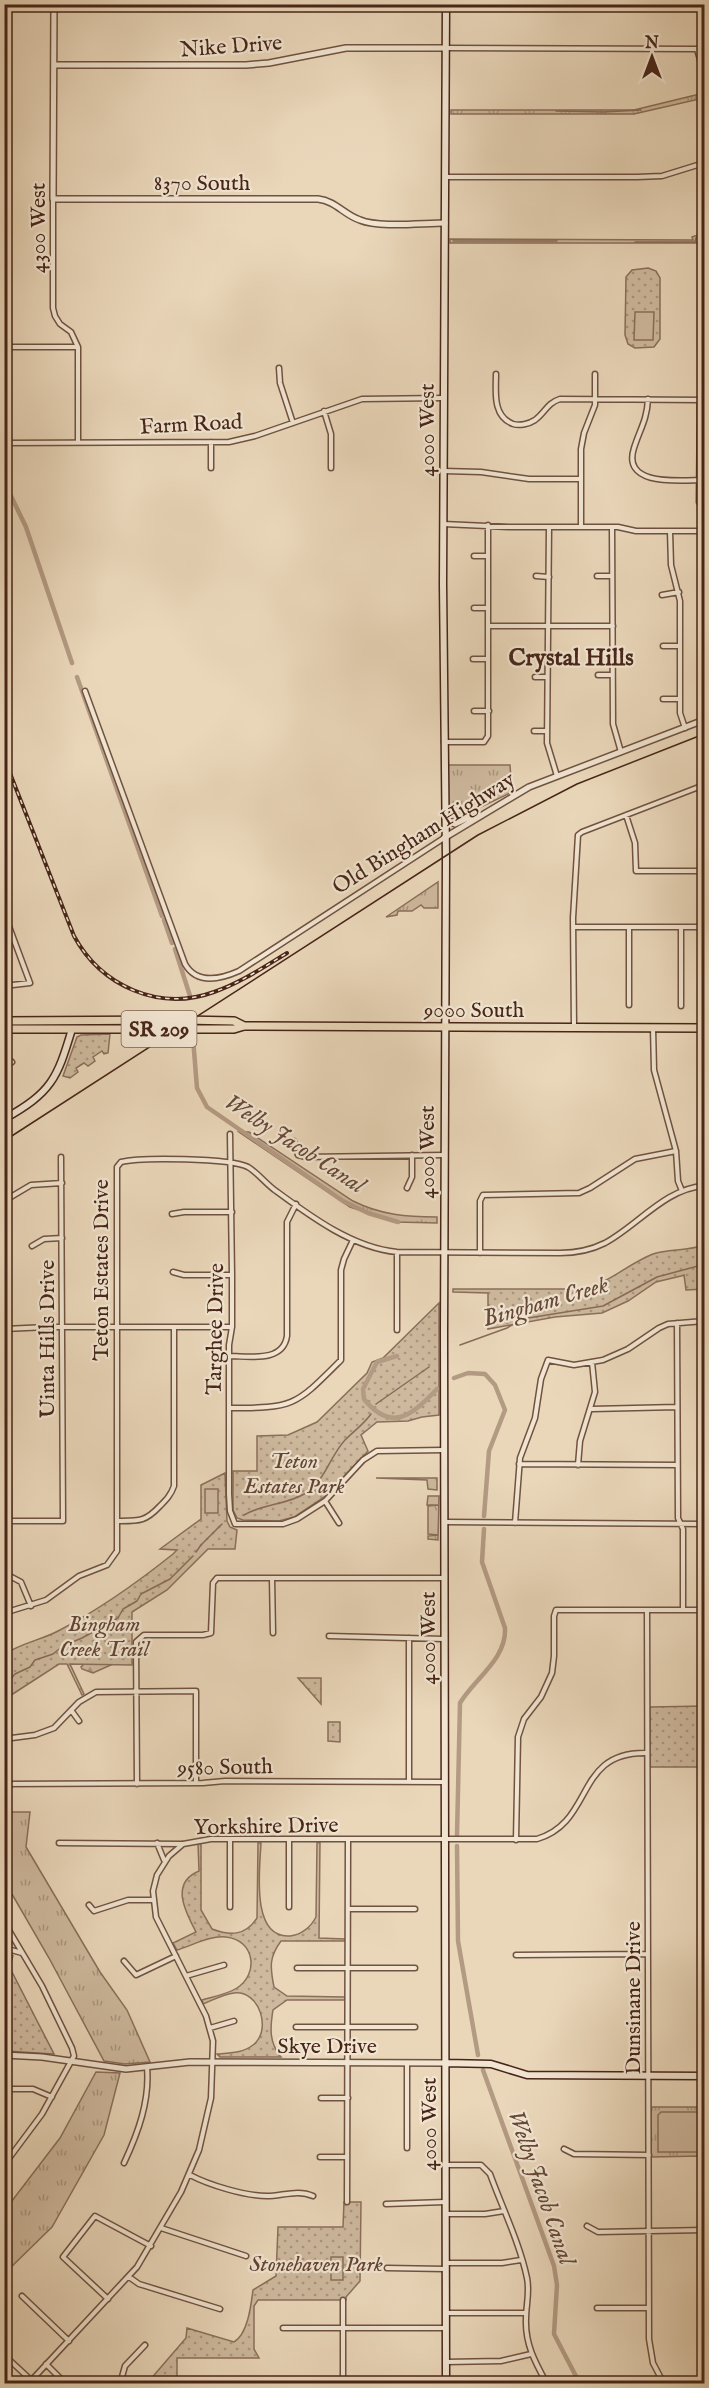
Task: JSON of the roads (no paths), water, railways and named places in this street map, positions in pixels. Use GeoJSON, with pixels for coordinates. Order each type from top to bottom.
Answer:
{"type":"FeatureCollection","features":[{"type":"Feature","properties":{"kind":"main road","name":"4000 West"},"geometry":{"type":"LineString","coordinates":[[446,4],[443,524],[446,2384]]}},
{"type":"Feature","properties":{"kind":"main road"},"geometry":{"type":"LineString","coordinates":[[4,1119],[30,1104],[48,1088],[59,1069],[72,1029],[76,1025],[132,1024],[166,1020]]}},
{"type":"Feature","properties":{"kind":"main road","name":"9000 South"},"geometry":{"type":"LineString","coordinates":[[4,1021],[234,1021],[244,1026]]}},
{"type":"Feature","properties":{"kind":"main road","name":"9000 South"},"geometry":{"type":"LineString","coordinates":[[4,1029],[234,1029],[244,1026],[705,1028]]}},
{"type":"Feature","properties":{"kind":"main road","name":"Skye Drive"},"geometry":{"type":"LineString","coordinates":[[446,2063],[489,2063],[527,2075],[705,2076]]}},
{"type":"Feature","properties":{"kind":"street","name":"4300 West"},"geometry":{"type":"LineString","coordinates":[[54,4],[53,308],[60,324],[71,332],[78,347]]}},
{"type":"Feature","properties":{"kind":"street","name":"Nike Drive"},"geometry":{"type":"LineString","coordinates":[[54,65],[246,65],[269,63],[346,48],[445,48]]}},
{"type":"Feature","properties":{"kind":"street"},"geometry":{"type":"LineString","coordinates":[[445,48],[697,49],[705,74]]}},
{"type":"Feature","properties":{"kind":"street"},"geometry":{"type":"LineString","coordinates":[[445,177],[649,177],[705,163]]}},
{"type":"Feature","properties":{"kind":"street","name":"8370 South"},"geometry":{"type":"LineString","coordinates":[[53,199],[318,199],[333,203],[359,220],[370,223],[445,223]]}},
{"type":"Feature","properties":{"kind":"street"},"geometry":{"type":"LineString","coordinates":[[4,347],[78,347],[78,442]]}},
{"type":"Feature","properties":{"kind":"street"},"geometry":{"type":"LineString","coordinates":[[279,368],[280,383],[292,423]]}},
{"type":"Feature","properties":{"kind":"street"},"geometry":{"type":"LineString","coordinates":[[496,374],[496,399],[499,411],[510,423],[517,425],[535,420],[545,407],[554,401],[702,400],[702,480],[699,502]]}},
{"type":"Feature","properties":{"kind":"street"},"geometry":{"type":"LineString","coordinates":[[581,527],[582,441],[594,411],[595,374]]}},
{"type":"Feature","properties":{"kind":"street","name":"Farm Road"},"geometry":{"type":"LineString","coordinates":[[4,443],[211,442],[247,438],[324,411],[367,399],[444,398]]}},
{"type":"Feature","properties":{"kind":"street"},"geometry":{"type":"LineString","coordinates":[[648,399],[646,421],[633,451],[635,465],[644,476],[653,479],[702,480]]}},
{"type":"Feature","properties":{"kind":"street"},"geometry":{"type":"LineString","coordinates":[[324,411],[330,430],[331,468]]}},
{"type":"Feature","properties":{"kind":"street"},"geometry":{"type":"LineString","coordinates":[[211,442],[211,468]]}},
{"type":"Feature","properties":{"kind":"street"},"geometry":{"type":"LineString","coordinates":[[444,471],[481,472],[529,479],[581,479]]}},
{"type":"Feature","properties":{"kind":"street"},"geometry":{"type":"LineString","coordinates":[[443,524],[612,527],[636,531],[705,531]]}},
{"type":"Feature","properties":{"kind":"street"},"geometry":{"type":"LineString","coordinates":[[444,742],[487,740],[489,711],[488,525]]}},
{"type":"Feature","properties":{"kind":"street"},"geometry":{"type":"LineString","coordinates":[[549,527],[547,731],[548,750],[557,776]]}},
{"type":"Feature","properties":{"kind":"street"},"geometry":{"type":"LineString","coordinates":[[612,527],[614,730],[621,752]]}},
{"type":"Feature","properties":{"kind":"street"},"geometry":{"type":"LineString","coordinates":[[670,531],[671,565],[679,592],[680,699],[681,718],[685,728]]}},
{"type":"Feature","properties":{"kind":"street"},"geometry":{"type":"LineString","coordinates":[[474,556],[488,556]]}},
{"type":"Feature","properties":{"kind":"street"},"geometry":{"type":"LineString","coordinates":[[536,576],[549,576]]}},
{"type":"Feature","properties":{"kind":"street"},"geometry":{"type":"LineString","coordinates":[[597,576],[612,576]]}},
{"type":"Feature","properties":{"kind":"street"},"geometry":{"type":"LineString","coordinates":[[662,595],[679,592]]}},
{"type":"Feature","properties":{"kind":"street"},"geometry":{"type":"LineString","coordinates":[[474,608],[488,608]]}},
{"type":"Feature","properties":{"kind":"street"},"geometry":{"type":"LineString","coordinates":[[488,626],[613,626]]}},
{"type":"Feature","properties":{"kind":"street"},"geometry":{"type":"LineString","coordinates":[[663,646],[680,646]]}},
{"type":"Feature","properties":{"kind":"street"},"geometry":{"type":"LineString","coordinates":[[473,659],[489,659]]}},
{"type":"Feature","properties":{"kind":"street"},"geometry":{"type":"LineString","coordinates":[[598,675],[613,675]]}},
{"type":"Feature","properties":{"kind":"street"},"geometry":{"type":"LineString","coordinates":[[535,677],[547,677]]}},
{"type":"Feature","properties":{"kind":"street","name":"Old Bingham Highway"},"geometry":{"type":"LineString","coordinates":[[86,691],[185,964],[189,970],[205,979],[221,978],[238,970],[487,810],[525,789],[705,720]]}},
{"type":"Feature","properties":{"kind":"street"},"geometry":{"type":"LineString","coordinates":[[663,699],[680,699]]}},
{"type":"Feature","properties":{"kind":"street"},"geometry":{"type":"LineString","coordinates":[[474,711],[489,711]]}},
{"type":"Feature","properties":{"kind":"street"},"geometry":{"type":"LineString","coordinates":[[534,731],[547,731]]}},
{"type":"Feature","properties":{"kind":"street"},"geometry":{"type":"LineString","coordinates":[[574,1027],[574,927],[578,835],[705,785]]}},
{"type":"Feature","properties":{"kind":"street"},"geometry":{"type":"LineString","coordinates":[[444,814],[448,821],[455,824],[487,810]]}},
{"type":"Feature","properties":{"kind":"street"},"geometry":{"type":"LineString","coordinates":[[626,815],[635,843],[636,871],[705,871]]}},
{"type":"Feature","properties":{"kind":"street"},"geometry":{"type":"LineString","coordinates":[[4,986],[30,983],[5,914]]}},
{"type":"Feature","properties":{"kind":"street"},"geometry":{"type":"LineString","coordinates":[[574,927],[705,927]]}},
{"type":"Feature","properties":{"kind":"street"},"geometry":{"type":"LineString","coordinates":[[629,927],[629,1005]]}},
{"type":"Feature","properties":{"kind":"street"},"geometry":{"type":"LineString","coordinates":[[681,927],[681,1006]]}},
{"type":"Feature","properties":{"kind":"street"},"geometry":{"type":"LineString","coordinates":[[653,1028],[656,1079],[676,1151],[678,1181],[682,1191],[705,1186]]}},
{"type":"Feature","properties":{"kind":"street"},"geometry":{"type":"LineString","coordinates":[[4,1067],[12,1062]]}},
{"type":"Feature","properties":{"kind":"street","name":"Targhee Drive"},"geometry":{"type":"LineString","coordinates":[[230,1134],[232,1212],[232,1327],[229,1356],[230,1503],[235,1524],[291,1522],[325,1501]]}},
{"type":"Feature","properties":{"kind":"street"},"geometry":{"type":"LineString","coordinates":[[294,1141],[296,1153],[301,1157],[444,1155]]}},
{"type":"Feature","properties":{"kind":"street"},"geometry":{"type":"LineString","coordinates":[[480,1253],[480,1201],[484,1194],[579,1193],[635,1159],[676,1151]]}},
{"type":"Feature","properties":{"kind":"street"},"geometry":{"type":"LineString","coordinates":[[407,1188],[412,1178],[412,1155]]}},
{"type":"Feature","properties":{"kind":"street","name":"Uinta Hills Drive"},"geometry":{"type":"LineString","coordinates":[[6,1329],[9,1521],[63,1521],[62,1157]]}},
{"type":"Feature","properties":{"kind":"street","name":"Teton Estates Drive"},"geometry":{"type":"LineString","coordinates":[[31,1606],[51,1596],[82,1574],[107,1565],[116,1556],[118,1164],[125,1161],[202,1159],[244,1165],[266,1184],[353,1240],[375,1248],[397,1252],[560,1253],[584,1251],[605,1242],[682,1191]]}},
{"type":"Feature","properties":{"kind":"street"},"geometry":{"type":"LineString","coordinates":[[4,1201],[31,1185],[62,1183]]}},
{"type":"Feature","properties":{"kind":"street"},"geometry":{"type":"LineString","coordinates":[[229,1356],[272,1355],[284,1346],[287,1336],[287,1222],[296,1204]]}},
{"type":"Feature","properties":{"kind":"street"},"geometry":{"type":"LineString","coordinates":[[172,1214],[232,1212]]}},
{"type":"Feature","properties":{"kind":"street"},"geometry":{"type":"LineString","coordinates":[[32,1246],[45,1239],[62,1238]]}},
{"type":"Feature","properties":{"kind":"street"},"geometry":{"type":"LineString","coordinates":[[229,1408],[270,1408],[289,1404],[308,1393],[341,1360],[341,1270],[353,1240]]}},
{"type":"Feature","properties":{"kind":"street"},"geometry":{"type":"LineString","coordinates":[[397,1252],[397,1330]]}},
{"type":"Feature","properties":{"kind":"street"},"geometry":{"type":"LineString","coordinates":[[173,1272],[184,1275],[232,1275]]}},
{"type":"Feature","properties":{"kind":"street"},"geometry":{"type":"LineString","coordinates":[[4,1299],[6,1329],[232,1327]]}},
{"type":"Feature","properties":{"kind":"street"},"geometry":{"type":"LineString","coordinates":[[515,1523],[521,1452],[534,1418],[543,1369],[550,1359],[574,1365],[592,1362],[621,1353],[659,1328],[677,1323],[705,1321]]}},
{"type":"Feature","properties":{"kind":"street"},"geometry":{"type":"LineString","coordinates":[[677,1323],[678,1518],[683,1529],[683,1610]]}},
{"type":"Feature","properties":{"kind":"street"},"geometry":{"type":"LineString","coordinates":[[117,1521],[137,1521],[150,1516],[168,1498],[174,1486],[174,1327]]}},
{"type":"Feature","properties":{"kind":"street"},"geometry":{"type":"LineString","coordinates":[[578,1465],[580,1441],[592,1409],[595,1392],[592,1362]]}},
{"type":"Feature","properties":{"kind":"street"},"geometry":{"type":"LineString","coordinates":[[592,1409],[677,1407]]}},
{"type":"Feature","properties":{"kind":"street"},"geometry":{"type":"LineString","coordinates":[[339,1523],[325,1501],[371,1454],[385,1451],[444,1450]]}},
{"type":"Feature","properties":{"kind":"street"},"geometry":{"type":"LineString","coordinates":[[519,1464],[678,1465]]}},
{"type":"Feature","properties":{"kind":"street"},"geometry":{"type":"LineString","coordinates":[[445,1522],[705,1524]]}},
{"type":"Feature","properties":{"kind":"street"},"geometry":{"type":"LineString","coordinates":[[4,1573],[21,1582],[31,1606],[4,1613]]}},
{"type":"Feature","properties":{"kind":"street"},"geometry":{"type":"LineString","coordinates":[[137,1784],[135,1647],[138,1639],[144,1635],[208,1634],[213,1628],[215,1580],[221,1577],[445,1578]]}},
{"type":"Feature","properties":{"kind":"street"},"geometry":{"type":"LineString","coordinates":[[272,1578],[273,1633]]}},
{"type":"Feature","properties":{"kind":"street"},"geometry":{"type":"LineString","coordinates":[[516,1840],[518,1737],[524,1719],[541,1697],[552,1673],[556,1610],[705,1610]]}},
{"type":"Feature","properties":{"kind":"street","name":"Dunsinane Drive"},"geometry":{"type":"LineString","coordinates":[[647,1610],[649,2308],[651,2355],[661,2381]]}},
{"type":"Feature","properties":{"kind":"street"},"geometry":{"type":"LineString","coordinates":[[329,1636],[445,1639]]}},
{"type":"Feature","properties":{"kind":"street"},"geometry":{"type":"LineString","coordinates":[[408,1638],[409,1782]]}},
{"type":"Feature","properties":{"kind":"street"},"geometry":{"type":"LineString","coordinates":[[4,1739],[35,1735],[54,1728],[85,1698],[96,1692],[196,1691],[196,1783]]}},
{"type":"Feature","properties":{"kind":"street"},"geometry":{"type":"LineString","coordinates":[[71,1710],[80,1721]]}},
{"type":"Feature","properties":{"kind":"street","name":"Yorkshire Drive"},"geometry":{"type":"LineString","coordinates":[[30,2382],[129,2277],[151,2246],[190,2175],[206,2124],[214,2047],[210,2028],[156,1917],[153,1900],[154,1883],[164,1861],[183,1844],[206,1840],[537,1839],[562,1827],[572,1815],[594,1775],[606,1763],[625,1755],[647,1754]]}},
{"type":"Feature","properties":{"kind":"street","name":"9580 South"},"geometry":{"type":"LineString","coordinates":[[4,1784],[137,1784],[225,1781],[445,1782]]}},
{"type":"Feature","properties":{"kind":"street"},"geometry":{"type":"LineString","coordinates":[[230,1839],[230,1907]]}},
{"type":"Feature","properties":{"kind":"street"},"geometry":{"type":"LineString","coordinates":[[289,1840],[289,1907]]}},
{"type":"Feature","properties":{"kind":"street"},"geometry":{"type":"LineString","coordinates":[[347,2202],[348,1840]]}},
{"type":"Feature","properties":{"kind":"street"},"geometry":{"type":"LineString","coordinates":[[59,1843],[183,1844]]}},
{"type":"Feature","properties":{"kind":"street"},"geometry":{"type":"LineString","coordinates":[[157,1844],[164,1861]]}},
{"type":"Feature","properties":{"kind":"street"},"geometry":{"type":"LineString","coordinates":[[89,1905],[94,1911],[128,1900],[153,1900]]}},
{"type":"Feature","properties":{"kind":"street"},"geometry":{"type":"LineString","coordinates":[[348,1909],[415,1909]]}},
{"type":"Feature","properties":{"kind":"street"},"geometry":{"type":"LineString","coordinates":[[5,1922],[42,1986],[74,2056],[38,2121],[5,2164]]}},
{"type":"Feature","properties":{"kind":"street"},"geometry":{"type":"LineString","coordinates":[[4,1948],[23,1953]]}},
{"type":"Feature","properties":{"kind":"street"},"geometry":{"type":"LineString","coordinates":[[516,1955],[648,1954]]}},
{"type":"Feature","properties":{"kind":"street"},"geometry":{"type":"LineString","coordinates":[[124,1961],[136,1975],[176,1956]]}},
{"type":"Feature","properties":{"kind":"street"},"geometry":{"type":"LineString","coordinates":[[186,1976],[224,1965]]}},
{"type":"Feature","properties":{"kind":"street"},"geometry":{"type":"LineString","coordinates":[[297,1968],[415,1968]]}},
{"type":"Feature","properties":{"kind":"street"},"geometry":{"type":"LineString","coordinates":[[210,2028],[234,2021]]}},
{"type":"Feature","properties":{"kind":"street"},"geometry":{"type":"LineString","coordinates":[[296,2027],[415,2027]]}},
{"type":"Feature","properties":{"kind":"street","name":"Skye Drive"},"geometry":{"type":"LineString","coordinates":[[4,2055],[33,2056],[120,2068],[183,2062],[446,2063]]}},
{"type":"Feature","properties":{"kind":"street"},"geometry":{"type":"LineString","coordinates":[[406,2148],[407,2063]]}},
{"type":"Feature","properties":{"kind":"street"},"geometry":{"type":"LineString","coordinates":[[124,2163],[142,2115],[147,2093],[147,2067]]}},
{"type":"Feature","properties":{"kind":"street"},"geometry":{"type":"LineString","coordinates":[[4,2089],[33,2089],[52,2097]]}},
{"type":"Feature","properties":{"kind":"street"},"geometry":{"type":"LineString","coordinates":[[321,2098],[348,2098]]}},
{"type":"Feature","properties":{"kind":"street"},"geometry":{"type":"LineString","coordinates":[[564,2150],[574,2154],[649,2155]]}},
{"type":"Feature","properties":{"kind":"street"},"geometry":{"type":"LineString","coordinates":[[320,2157],[347,2157]]}},
{"type":"Feature","properties":{"kind":"street"},"geometry":{"type":"LineString","coordinates":[[446,2165],[478,2165],[486,2168],[504,2211],[528,2284],[527,2339],[531,2354],[547,2384]]}},
{"type":"Feature","properties":{"kind":"street"},"geometry":{"type":"LineString","coordinates":[[190,2175],[251,2195],[301,2193],[313,2196]]}},
{"type":"Feature","properties":{"kind":"street"},"geometry":{"type":"LineString","coordinates":[[386,2204],[446,2202]]}},
{"type":"Feature","properties":{"kind":"street"},"geometry":{"type":"LineString","coordinates":[[446,2214],[484,2214],[504,2211]]}},
{"type":"Feature","properties":{"kind":"street"},"geometry":{"type":"LineString","coordinates":[[108,2299],[63,2257],[95,2216],[151,2246]]}},
{"type":"Feature","properties":{"kind":"street"},"geometry":{"type":"LineString","coordinates":[[587,2226],[598,2232],[705,2230]]}},
{"type":"Feature","properties":{"kind":"street"},"geometry":{"type":"LineString","coordinates":[[161,2228],[246,2256]]}},
{"type":"Feature","properties":{"kind":"street"},"geometry":{"type":"LineString","coordinates":[[387,2268],[502,2263],[521,2260]]}},
{"type":"Feature","properties":{"kind":"street"},"geometry":{"type":"LineString","coordinates":[[129,2277],[139,2284],[220,2309]]}},
{"type":"Feature","properties":{"kind":"street"},"geometry":{"type":"LineString","coordinates":[[22,2296],[69,2341]]}},
{"type":"Feature","properties":{"kind":"street"},"geometry":{"type":"LineString","coordinates":[[343,2300],[343,2384]]}},
{"type":"Feature","properties":{"kind":"street"},"geometry":{"type":"LineString","coordinates":[[597,2308],[649,2308]]}},
{"type":"Feature","properties":{"kind":"street"},"geometry":{"type":"LineString","coordinates":[[446,2313],[526,2313]]}},
{"type":"Feature","properties":{"kind":"street"},"geometry":{"type":"LineString","coordinates":[[283,2328],[446,2328]]}},
{"type":"Feature","properties":{"kind":"street"},"geometry":{"type":"LineString","coordinates":[[120,2384],[125,2366],[145,2344]]}},
{"type":"Feature","properties":{"kind":"street"},"geometry":{"type":"LineString","coordinates":[[446,2362],[501,2361],[531,2354]]}},
{"type":"Feature","properties":{"kind":"street"},"geometry":{"type":"LineString","coordinates":[[4,2355],[30,2382]]}},
{"type":"Feature","properties":{"kind":"street"},"geometry":{"type":"LineString","coordinates":[[46,2364],[61,2379],[76,2384]]}},
{"type":"Feature","properties":{"kind":"waterway"},"geometry":{"type":"LineString","coordinates":[[556,111],[641,110]]}},
{"type":"Feature","properties":{"kind":"waterway"},"geometry":{"type":"LineString","coordinates":[[635,242],[695,242],[696,238],[704,235]]}},
{"type":"Feature","properties":{"kind":"waterway"},"geometry":{"type":"LineString","coordinates":[[453,241],[557,241]]}},
{"type":"Feature","properties":{"kind":"waterway","name":"Welby Jacob Canal"},"geometry":{"type":"LineString","coordinates":[[11,496],[26,527],[72,663]]}},
{"type":"Feature","properties":{"kind":"waterway","name":"Welby Jacob Canal"},"geometry":{"type":"LineString","coordinates":[[77,677],[162,916]]}},
{"type":"Feature","properties":{"kind":"waterway","name":"Welby Jacob Canal"},"geometry":{"type":"LineString","coordinates":[[164,920],[172,943]]}},
{"type":"Feature","properties":{"kind":"waterway","name":"Welby Jacob Canal"},"geometry":{"type":"LineString","coordinates":[[175,949],[190,996]]}},
{"type":"Feature","properties":{"kind":"waterway","name":"Welby Jacob Canal"},"geometry":{"type":"LineString","coordinates":[[193,1038],[197,1088],[207,1107],[343,1201],[368,1213],[398,1222]]}},
{"type":"Feature","properties":{"kind":"waterway","name":"Bingham Creek"},"geometry":{"type":"LineString","coordinates":[[460,1345],[507,1328],[522,1319],[603,1306],[657,1277],[698,1266],[704,1259]]}},
{"type":"Feature","properties":{"kind":"waterway","name":"Welby Jacob Canal"},"geometry":{"type":"LineString","coordinates":[[397,1356],[377,1362],[363,1389],[364,1399],[374,1410],[393,1418],[402,1416],[419,1406],[437,1389]]}},
{"type":"Feature","properties":{"kind":"waterway","name":"Bingham Creek"},"geometry":{"type":"LineString","coordinates":[[376,1404],[429,1367]]}},
{"type":"Feature","properties":{"kind":"waterway","name":"Welby Jacob Canal"},"geometry":{"type":"LineString","coordinates":[[454,1378],[468,1373],[485,1374],[495,1385],[505,1410],[489,1451],[484,1516]]}},
{"type":"Feature","properties":{"kind":"waterway","name":"Bingham Creek"},"geometry":{"type":"LineString","coordinates":[[244,1515],[299,1497],[313,1488],[340,1446],[371,1414]]}},
{"type":"Feature","properties":{"kind":"waterway","name":"Bingham Creek"},"geometry":{"type":"LineString","coordinates":[[196,1552],[222,1524]]}},
{"type":"Feature","properties":{"kind":"waterway","name":"Welby Jacob Canal"},"geometry":{"type":"LineString","coordinates":[[457,1835],[460,1703],[495,1659],[501,1649],[505,1628],[482,1562],[484,1529]]}},
{"type":"Feature","properties":{"kind":"waterway","name":"Bingham Creek"},"geometry":{"type":"LineString","coordinates":[[4,1683],[15,1674],[30,1667],[35,1660],[53,1654],[63,1646],[118,1618],[123,1609],[137,1601],[141,1594],[170,1579],[193,1556]]}},
{"type":"Feature","properties":{"kind":"waterway","name":"Welby Jacob Canal"},"geometry":{"type":"LineString","coordinates":[[457,1846],[458,1941],[478,2055]]}},
{"type":"Feature","properties":{"kind":"waterway","name":"Welby Jacob Canal"},"geometry":{"type":"LineString","coordinates":[[483,2070],[554,2266],[557,2285],[554,2334],[580,2384]]}},
{"type":"Feature","properties":{"kind":"tram line"},"geometry":{"type":"LineString","coordinates":[[4,1141],[478,835],[577,784],[704,734]]}},
{"type":"Feature","properties":{"kind":"railway"},"geometry":{"type":"LineString","coordinates":[[4,758],[74,936],[86,954],[116,981],[153,996],[173,999],[193,997],[233,984],[287,953]]}},
{"type":"Feature","properties":{"kind":"district","name":"Crystal Hills"},"geometry":{"type":"Point","coordinates":[571,657]}},
{"type":"Feature","properties":{"kind":"park label","name":"Teton Estates Park"},"geometry":{"type":"Point","coordinates":[294,1472]}},
{"type":"Feature","properties":{"kind":"park label","name":"Bingham Creek Trail"},"geometry":{"type":"Point","coordinates":[104,1636]}},
{"type":"Feature","properties":{"kind":"park label","name":"Stonehaven Park"},"geometry":{"type":"Point","coordinates":[316,2263]}}]}
